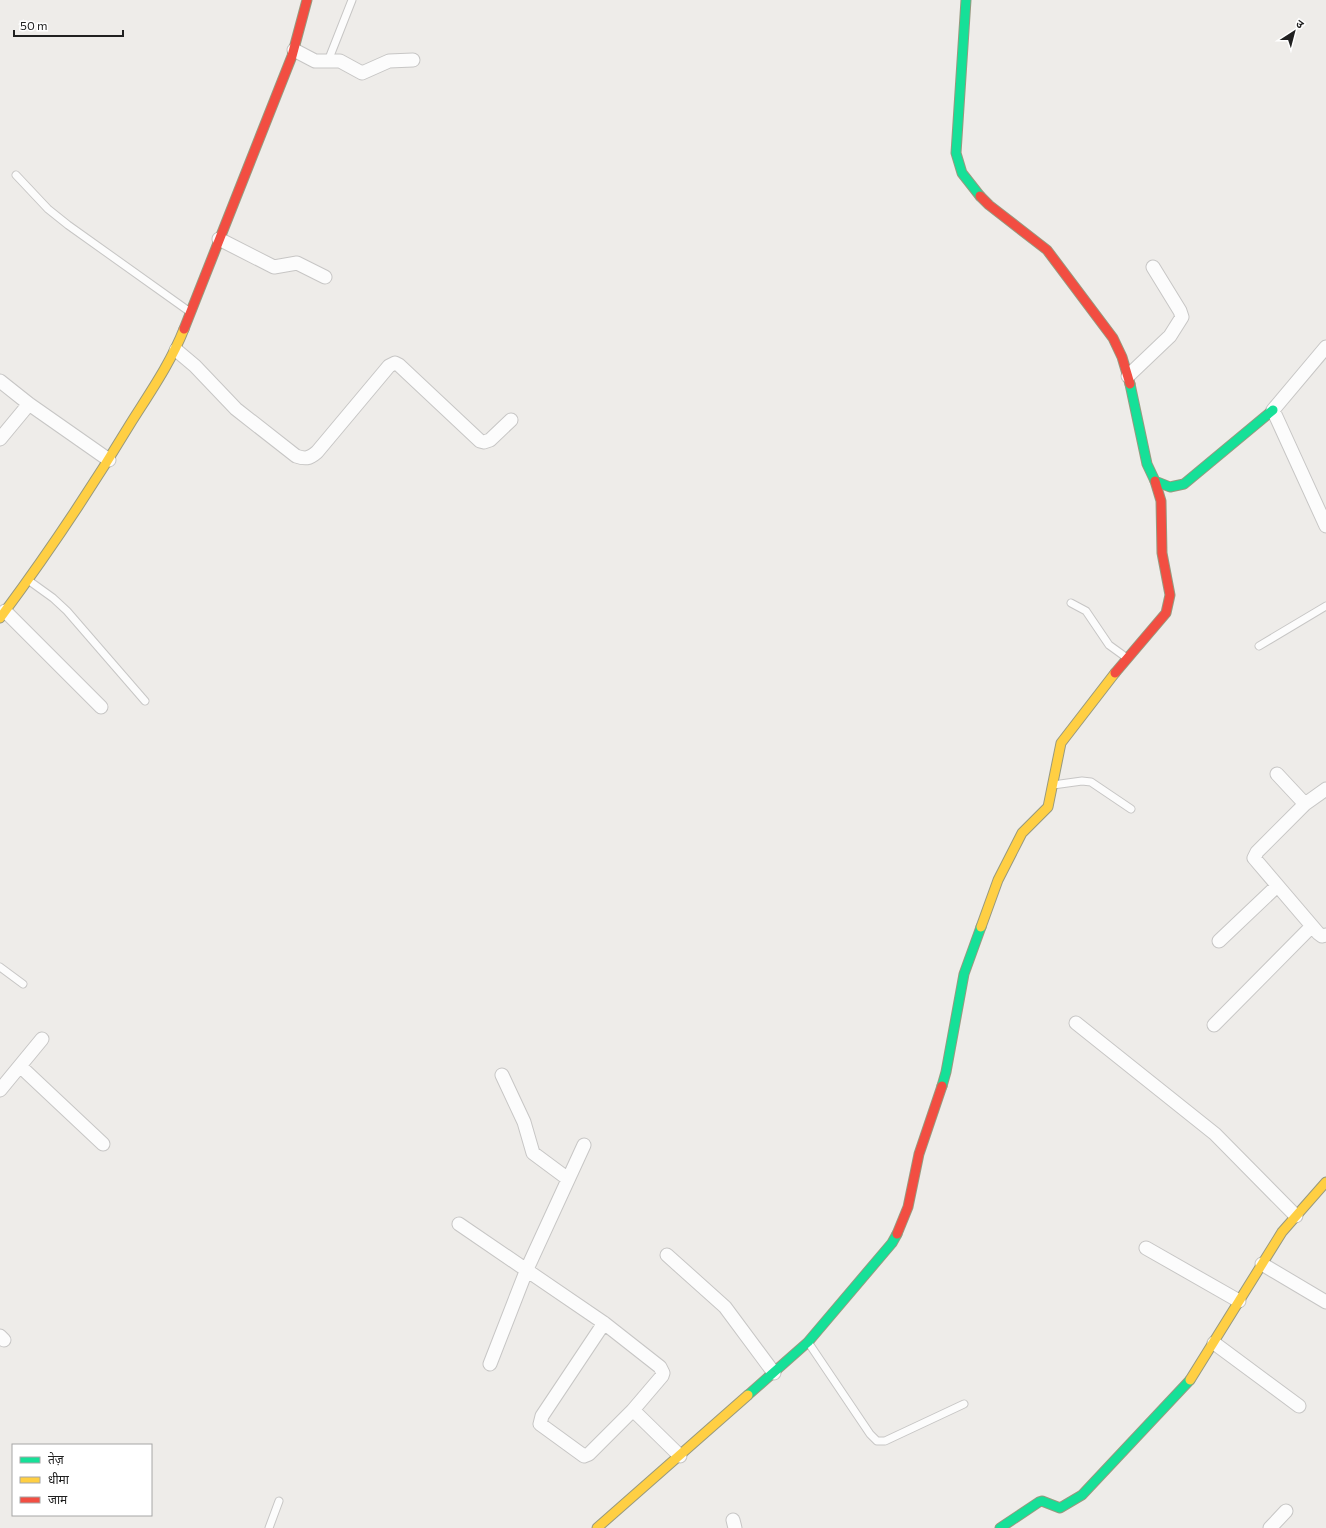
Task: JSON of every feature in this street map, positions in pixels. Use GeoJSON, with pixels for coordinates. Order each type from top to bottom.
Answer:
{"type":"FeatureCollection","features":[{"type":"Feature","properties":{"kind":"street"},"geometry":{"type":"LineString","coordinates":[[101,707],[2,614],[28,580],[109,460],[176,350],[294,50],[307,0]]}},
{"type":"Feature","properties":{"kind":"street"},"geometry":{"type":"LineString","coordinates":[[597,1528],[808,1342],[892,1243],[908,1207],[919,1154],[946,1072],[964,974],[1005,865],[1022,833],[1048,807],[1061,743],[1127,658],[1161,621],[1168,606],[1170,595],[1162,552],[1161,501],[1155,481],[1147,464],[1128,376],[1122,356],[1112,338],[1047,250],[989,205],[962,173],[956,153],[966,0]]}},
{"type":"Feature","properties":{"kind":"street"},"geometry":{"type":"LineString","coordinates":[[294,50],[315,61],[340,61],[358,71],[365,73],[389,61],[413,60]]}},
{"type":"Feature","properties":{"kind":"street"},"geometry":{"type":"LineString","coordinates":[[219,240],[274,267],[297,263],[325,277]]}},
{"type":"Feature","properties":{"kind":"street"},"geometry":{"type":"LineString","coordinates":[[1128,376],[1170,336],[1182,317],[1180,311],[1153,267]]}},
{"type":"Feature","properties":{"kind":"street"},"geometry":{"type":"LineString","coordinates":[[1155,481],[1170,488],[1177,488],[1184,484],[1273,410],[1326,347]]}},
{"type":"Feature","properties":{"kind":"street"},"geometry":{"type":"LineString","coordinates":[[176,350],[195,366],[236,409],[296,456],[304,458],[309,458],[317,452],[389,366],[394,363],[399,365],[480,441],[484,442],[490,440],[511,420]]}},
{"type":"Feature","properties":{"kind":"street"},"geometry":{"type":"LineString","coordinates":[[0,381],[29,404],[109,460]]}},
{"type":"Feature","properties":{"kind":"street"},"geometry":{"type":"LineString","coordinates":[[0,439],[29,404]]}},
{"type":"Feature","properties":{"kind":"street"},"geometry":{"type":"LineString","coordinates":[[1273,410],[1326,526]]}},
{"type":"Feature","properties":{"kind":"street"},"geometry":{"type":"LineString","coordinates":[[1277,774],[1305,804]]}},
{"type":"Feature","properties":{"kind":"street"},"geometry":{"type":"LineString","coordinates":[[1326,789],[1305,804],[1254,855],[1256,862],[1312,926],[1322,936],[1326,935]]}},
{"type":"Feature","properties":{"kind":"street"},"geometry":{"type":"LineString","coordinates":[[1219,941],[1277,886]]}},
{"type":"Feature","properties":{"kind":"street"},"geometry":{"type":"LineString","coordinates":[[1214,1025],[1312,926]]}},
{"type":"Feature","properties":{"kind":"street"},"geometry":{"type":"LineString","coordinates":[[1076,1023],[1215,1134],[1296,1216]]}},
{"type":"Feature","properties":{"kind":"street"},"geometry":{"type":"LineString","coordinates":[[0,1090],[42,1039]]}},
{"type":"Feature","properties":{"kind":"street"},"geometry":{"type":"LineString","coordinates":[[20,1066],[103,1144]]}},
{"type":"Feature","properties":{"kind":"street"},"geometry":{"type":"LineString","coordinates":[[502,1075],[524,1122],[533,1154],[568,1179]]}},
{"type":"Feature","properties":{"kind":"street"},"geometry":{"type":"LineString","coordinates":[[490,1364],[527,1269],[584,1145]]}},
{"type":"Feature","properties":{"kind":"street"},"geometry":{"type":"LineString","coordinates":[[1000,1528],[1039,1502],[1042,1501],[1060,1508],[1082,1495],[1192,1378],[1282,1232],[1326,1182]]}},
{"type":"Feature","properties":{"kind":"street"},"geometry":{"type":"LineString","coordinates":[[459,1224],[604,1323],[663,1370],[662,1376],[633,1410],[589,1454],[584,1456],[540,1424],[542,1416],[604,1323]]}},
{"type":"Feature","properties":{"kind":"street"},"geometry":{"type":"LineString","coordinates":[[1146,1248],[1239,1301]]}},
{"type":"Feature","properties":{"kind":"street"},"geometry":{"type":"LineString","coordinates":[[667,1255],[725,1307],[774,1373]]}},
{"type":"Feature","properties":{"kind":"street"},"geometry":{"type":"LineString","coordinates":[[1262,1264],[1326,1302]]}},
{"type":"Feature","properties":{"kind":"street"},"geometry":{"type":"LineString","coordinates":[[1214,1343],[1299,1406]]}},
{"type":"Feature","properties":{"kind":"street"},"geometry":{"type":"LineString","coordinates":[[633,1410],[680,1456]]}},
{"type":"Feature","properties":{"kind":"street"},"geometry":{"type":"LineString","coordinates":[[1270,1528],[1286,1511]]}},
{"type":"Feature","properties":{"kind":"lane"},"geometry":{"type":"LineString","coordinates":[[328,62],[352,0]]}},
{"type":"Feature","properties":{"kind":"lane"},"geometry":{"type":"LineString","coordinates":[[16,174],[48,209],[68,225],[190,312]]}},
{"type":"Feature","properties":{"kind":"lane"},"geometry":{"type":"LineString","coordinates":[[28,580],[54,598],[145,702]]}},
{"type":"Feature","properties":{"kind":"lane"},"geometry":{"type":"LineString","coordinates":[[1071,603],[1086,611],[1108,645],[1127,658]]}},
{"type":"Feature","properties":{"kind":"lane"},"geometry":{"type":"LineString","coordinates":[[1259,646],[1326,606]]}},
{"type":"Feature","properties":{"kind":"lane"},"geometry":{"type":"LineString","coordinates":[[1053,785],[1082,781],[1091,782],[1131,808]]}},
{"type":"Feature","properties":{"kind":"lane"},"geometry":{"type":"LineString","coordinates":[[0,967],[23,984]]}},
{"type":"Feature","properties":{"kind":"lane"},"geometry":{"type":"LineString","coordinates":[[808,1342],[876,1441],[885,1442],[964,1404]]}},
{"type":"Feature","properties":{"kind":"lane"},"geometry":{"type":"LineString","coordinates":[[269,1528],[279,1500]]}},
{"type":"Feature","properties":{"kind":"traffic: fast"},"geometry":{"type":"LineString","coordinates":[[966,0],[956,153],[962,173],[980,196]]}},
{"type":"Feature","properties":{"kind":"traffic: fast"},"geometry":{"type":"LineString","coordinates":[[1130,384],[1147,464],[1155,481],[1170,487],[1184,484],[1273,410]]}},
{"type":"Feature","properties":{"kind":"traffic: fast"},"geometry":{"type":"LineString","coordinates":[[942,1086],[946,1072],[964,974],[981,927]]}},
{"type":"Feature","properties":{"kind":"traffic: fast"},"geometry":{"type":"LineString","coordinates":[[748,1395],[808,1342],[892,1243],[897,1234]]}},
{"type":"Feature","properties":{"kind":"traffic: fast"},"geometry":{"type":"LineString","coordinates":[[1000,1528],[1039,1502],[1042,1501],[1060,1508],[1082,1495],[1190,1380]]}},
{"type":"Feature","properties":{"kind":"traffic: slow"},"geometry":{"type":"LineString","coordinates":[[0,618],[52,546],[101,472],[160,376],[184,329]]}},
{"type":"Feature","properties":{"kind":"traffic: slow"},"geometry":{"type":"LineString","coordinates":[[981,927],[998,880],[1022,833],[1048,807],[1061,743],[1115,673]]}},
{"type":"Feature","properties":{"kind":"traffic: slow"},"geometry":{"type":"LineString","coordinates":[[1190,1380],[1282,1232],[1326,1182]]}},
{"type":"Feature","properties":{"kind":"traffic: slow"},"geometry":{"type":"LineString","coordinates":[[597,1528],[748,1395]]}},
{"type":"Feature","properties":{"kind":"traffic: jam"},"geometry":{"type":"LineString","coordinates":[[184,329],[292,56],[307,0]]}},
{"type":"Feature","properties":{"kind":"traffic: jam"},"geometry":{"type":"LineString","coordinates":[[980,196],[989,205],[1047,250],[1113,338],[1122,357],[1130,384]]}},
{"type":"Feature","properties":{"kind":"traffic: jam"},"geometry":{"type":"LineString","coordinates":[[1115,673],[1166,613],[1170,595],[1162,553],[1161,501],[1155,481]]}},
{"type":"Feature","properties":{"kind":"traffic: jam"},"geometry":{"type":"LineString","coordinates":[[897,1234],[908,1207],[919,1154],[942,1086]]}}]}
